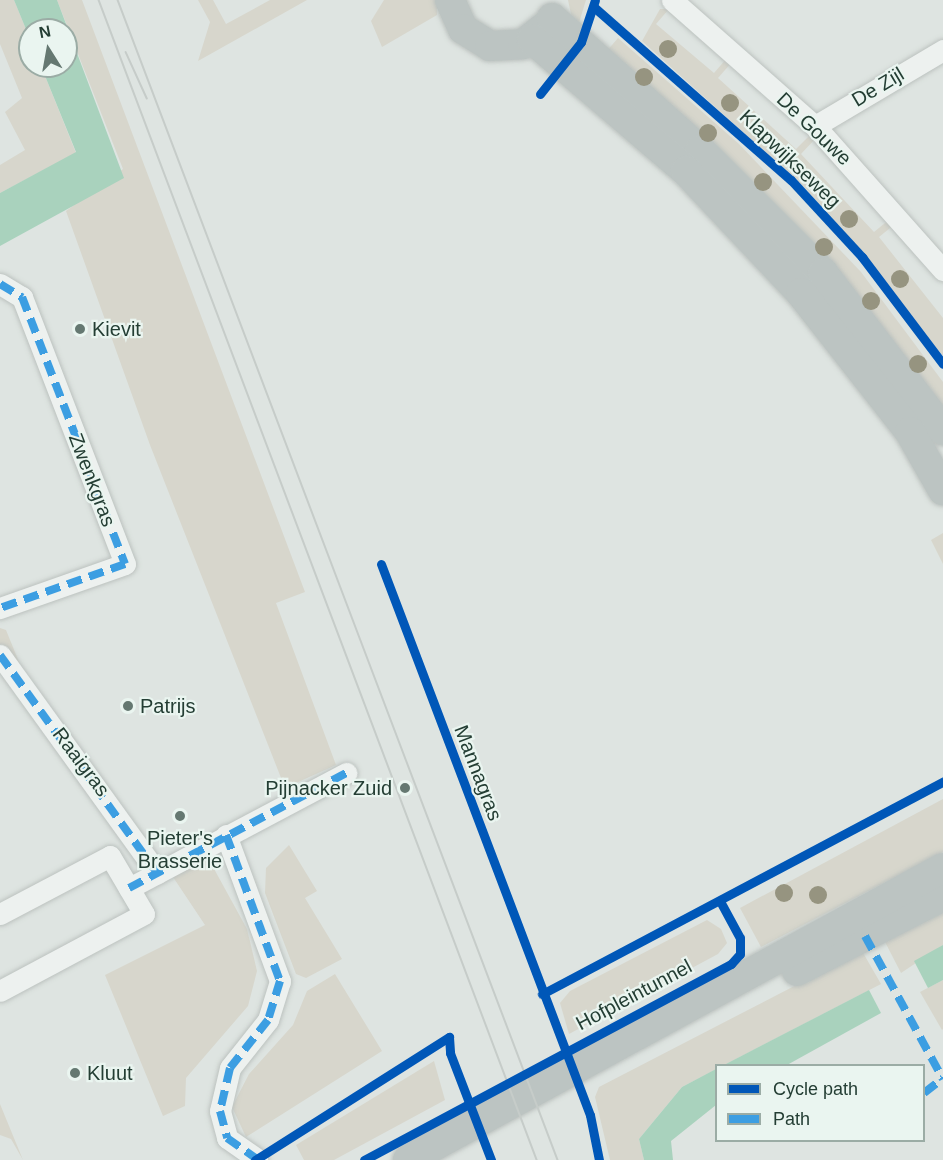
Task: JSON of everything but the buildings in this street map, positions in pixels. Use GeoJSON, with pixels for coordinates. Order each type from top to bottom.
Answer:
{"type":"FeatureCollection","features":[{"type":"Feature","properties":{"kind":"main road"},"geometry":{"type":"LineString","coordinates":[[450,0],[463,29],[480,42],[501,47],[547,19]]}},
{"type":"Feature","properties":{"kind":"main road"},"geometry":{"type":"LineString","coordinates":[[547,19],[700,150],[823,273],[943,430]]}},
{"type":"Feature","properties":{"kind":"main road"},"geometry":{"type":"LineString","coordinates":[[547,19],[801,293],[910,432],[943,489]]}},
{"type":"Feature","properties":{"kind":"main road","name":"Hofpleintunnel"},"geometry":{"type":"LineString","coordinates":[[408,1160],[943,868]]}},
{"type":"Feature","properties":{"kind":"main road"},"geometry":{"type":"LineString","coordinates":[[442,1160],[943,896]]}},
{"type":"Feature","properties":{"kind":"street","name":"De Gouwe"},"geometry":{"type":"LineString","coordinates":[[672,0],[814,126],[943,270]]}},
{"type":"Feature","properties":{"kind":"street","name":"De Zijl"},"geometry":{"type":"LineString","coordinates":[[814,126],[943,50]]}},
{"type":"Feature","properties":{"kind":"street","name":"Zwenkgras"},"geometry":{"type":"LineString","coordinates":[[0,284],[22,297],[124,564],[0,608]]}},
{"type":"Feature","properties":{"kind":"street","name":"Raaigras"},"geometry":{"type":"LineString","coordinates":[[0,655],[157,873]]}},
{"type":"Feature","properties":{"kind":"street"},"geometry":{"type":"LineString","coordinates":[[129,888],[346,772]]}},
{"type":"Feature","properties":{"kind":"street"},"geometry":{"type":"LineString","coordinates":[[226,835],[279,981],[268,1020],[230,1068],[220,1112],[227,1138],[257,1159]]}},
{"type":"Feature","properties":{"kind":"street"},"geometry":{"type":"LineString","coordinates":[[0,915],[110,856],[144,914],[0,991]]}},
{"type":"Feature","properties":{"kind":"shaded area"},"geometry":{"type":"Polygon","coordinates":[[[0,0],[14,0],[21,18],[18,18],[18,78],[46,78],[76,153],[0,193],[0,165],[25,150],[5,112],[22,98],[0,44],[0,0]]]}},
{"type":"Feature","properties":{"kind":"shaded area"},"geometry":{"type":"Polygon","coordinates":[[[14,0],[57,0],[64,18],[21,18],[14,0]]]}},
{"type":"Feature","properties":{"kind":"shaded area"},"geometry":{"type":"Polygon","coordinates":[[[57,0],[82,0],[305,592],[276,603],[336,765],[285,788],[150,445],[66,211],[123,169],[78,54],[78,18],[64,18],[57,0]]]}},
{"type":"Feature","properties":{"kind":"shaded area"},"geometry":{"type":"Polygon","coordinates":[[[198,0],[213,0],[226,24],[270,0],[307,0],[198,61],[210,22],[198,0]]]}},
{"type":"Feature","properties":{"kind":"shaded area"},"geometry":{"type":"Polygon","coordinates":[[[384,0],[437,0],[437,15],[382,47],[371,21],[384,0]]]}},
{"type":"Feature","properties":{"kind":"shaded area"},"geometry":{"type":"Polygon","coordinates":[[[568,0],[586,0],[578,26],[571,14],[568,0]]]}},
{"type":"Feature","properties":{"kind":"shaded area"},"geometry":{"type":"Polygon","coordinates":[[[660,9],[669,9],[656,24],[714,73],[727,58],[732,62],[718,78],[796,149],[810,135],[815,139],[801,154],[874,232],[890,219],[895,224],[879,237],[943,318],[943,356],[806,189],[642,41],[660,9]]]}},
{"type":"Feature","properties":{"kind":"shaded area"},"geometry":{"type":"Polygon","coordinates":[[[618,38],[739,144],[861,272],[943,382],[943,415],[606,52],[618,38]]]}},
{"type":"Feature","properties":{"kind":"shaded area"},"geometry":{"type":"Polygon","coordinates":[[[78,56],[124,178],[0,246],[0,193],[76,152],[46,78],[78,78],[78,56]]]}},
{"type":"Feature","properties":{"kind":"shaded area"},"geometry":{"type":"Polygon","coordinates":[[[943,533],[943,564],[931,540],[943,533]]]}},
{"type":"Feature","properties":{"kind":"shaded area"},"geometry":{"type":"Polygon","coordinates":[[[0,628],[6,630],[21,667],[0,648],[0,628]]]}},
{"type":"Feature","properties":{"kind":"shaded area"},"geometry":{"type":"Polygon","coordinates":[[[943,799],[943,852],[761,947],[740,908],[943,799]]]}},
{"type":"Feature","properties":{"kind":"shaded area"},"geometry":{"type":"Polygon","coordinates":[[[289,845],[317,891],[305,898],[342,959],[306,978],[296,974],[265,893],[266,868],[289,845]]]}},
{"type":"Feature","properties":{"kind":"shaded area"},"geometry":{"type":"Polygon","coordinates":[[[207,856],[247,929],[257,971],[248,1006],[186,1078],[185,1106],[163,1116],[105,975],[205,925],[171,874],[207,856]]]}},
{"type":"Feature","properties":{"kind":"shaded area"},"geometry":{"type":"Polygon","coordinates":[[[943,910],[943,945],[901,973],[884,940],[943,910]]]}},
{"type":"Feature","properties":{"kind":"shaded area"},"geometry":{"type":"Polygon","coordinates":[[[707,920],[721,929],[727,943],[718,954],[569,1034],[560,1003],[570,991],[707,920]]]}},
{"type":"Feature","properties":{"kind":"shaded area"},"geometry":{"type":"Polygon","coordinates":[[[943,945],[943,980],[928,988],[914,961],[943,945]]]}},
{"type":"Feature","properties":{"kind":"shaded area"},"geometry":{"type":"Polygon","coordinates":[[[862,951],[881,984],[726,1064],[715,1064],[715,1070],[682,1087],[639,1139],[644,1160],[610,1160],[595,1097],[599,1087],[862,951]]]}},
{"type":"Feature","properties":{"kind":"shaded area"},"geometry":{"type":"Polygon","coordinates":[[[335,974],[382,1051],[246,1137],[232,1107],[249,1074],[293,1025],[307,991],[335,974]]]}},
{"type":"Feature","properties":{"kind":"shaded area"},"geometry":{"type":"Polygon","coordinates":[[[943,980],[943,1029],[942,1030],[920,992],[943,980]]]}},
{"type":"Feature","properties":{"kind":"shaded area"},"geometry":{"type":"Polygon","coordinates":[[[869,990],[881,1013],[789,1064],[726,1064],[869,990]]]}},
{"type":"Feature","properties":{"kind":"shaded area"},"geometry":{"type":"Polygon","coordinates":[[[434,1061],[445,1100],[334,1160],[304,1160],[296,1145],[434,1061]]]}},
{"type":"Feature","properties":{"kind":"shaded area"},"geometry":{"type":"Polygon","coordinates":[[[715,1070],[715,1106],[671,1141],[673,1160],[644,1160],[639,1139],[682,1087],[715,1070]]]}},
{"type":"Feature","properties":{"kind":"shaded area"},"geometry":{"type":"Polygon","coordinates":[[[0,1104],[23,1160],[11,1139],[0,1135],[0,1104]]]}},
{"type":"Feature","properties":{"kind":"tram line"},"geometry":{"type":"LineString","coordinates":[[99,0],[537,1160]]}},
{"type":"Feature","properties":{"kind":"tram line"},"geometry":{"type":"LineString","coordinates":[[118,0],[558,1160]]}},
{"type":"Feature","properties":{"kind":"tram line"},"geometry":{"type":"LineString","coordinates":[[126,52],[147,98]]}},
{"type":"Feature","properties":{"kind":"marked path"},"geometry":{"type":"LineString","coordinates":[[0,284],[22,297],[125,564],[0,608]]}},
{"type":"Feature","properties":{"kind":"marked path"},"geometry":{"type":"LineString","coordinates":[[0,655],[157,873]]}},
{"type":"Feature","properties":{"kind":"marked path"},"geometry":{"type":"LineString","coordinates":[[129,888],[346,773]]}},
{"type":"Feature","properties":{"kind":"marked path"},"geometry":{"type":"LineString","coordinates":[[226,835],[280,981],[268,1020],[230,1068],[220,1111],[227,1138],[257,1159]]}},
{"type":"Feature","properties":{"kind":"marked path"},"geometry":{"type":"LineString","coordinates":[[865,936],[943,1079]]}},
{"type":"Feature","properties":{"kind":"marked path"},"geometry":{"type":"LineString","coordinates":[[925,1092],[943,1078]]}},
{"type":"Feature","properties":{"kind":"cycle path"},"geometry":{"type":"LineString","coordinates":[[540,94],[581,42],[595,0]]}},
{"type":"Feature","properties":{"kind":"cycle path","name":"Klapwijkseweg"},"geometry":{"type":"LineString","coordinates":[[595,8],[791,180],[862,257],[943,364]]}},
{"type":"Feature","properties":{"kind":"cycle path","name":"Mannagras"},"geometry":{"type":"LineString","coordinates":[[381,564],[590,1115],[599,1160]]}},
{"type":"Feature","properties":{"kind":"cycle path"},"geometry":{"type":"LineString","coordinates":[[542,994],[943,782]]}},
{"type":"Feature","properties":{"kind":"cycle path"},"geometry":{"type":"LineString","coordinates":[[364,1160],[731,964],[740,954],[740,938],[720,901]]}},
{"type":"Feature","properties":{"kind":"cycle path"},"geometry":{"type":"LineString","coordinates":[[449,1037],[450,1053],[491,1160]]}},
{"type":"Feature","properties":{"kind":"cycle path"},"geometry":{"type":"LineString","coordinates":[[255,1160],[449,1037]]}},
{"type":"Feature","properties":{"kind":"place","name":"Kievit"},"geometry":{"type":"Point","coordinates":[80,329]}},
{"type":"Feature","properties":{"kind":"place","name":"Patrijs"},"geometry":{"type":"Point","coordinates":[128,706]}},
{"type":"Feature","properties":{"kind":"place","name":"Pijnacker Zuid"},"geometry":{"type":"Point","coordinates":[405,788]}},
{"type":"Feature","properties":{"kind":"place","name":"Pieter's Brasserie"},"geometry":{"type":"Point","coordinates":[180,816]}},
{"type":"Feature","properties":{"kind":"place","name":"Kluut"},"geometry":{"type":"Point","coordinates":[75,1073]}}]}
